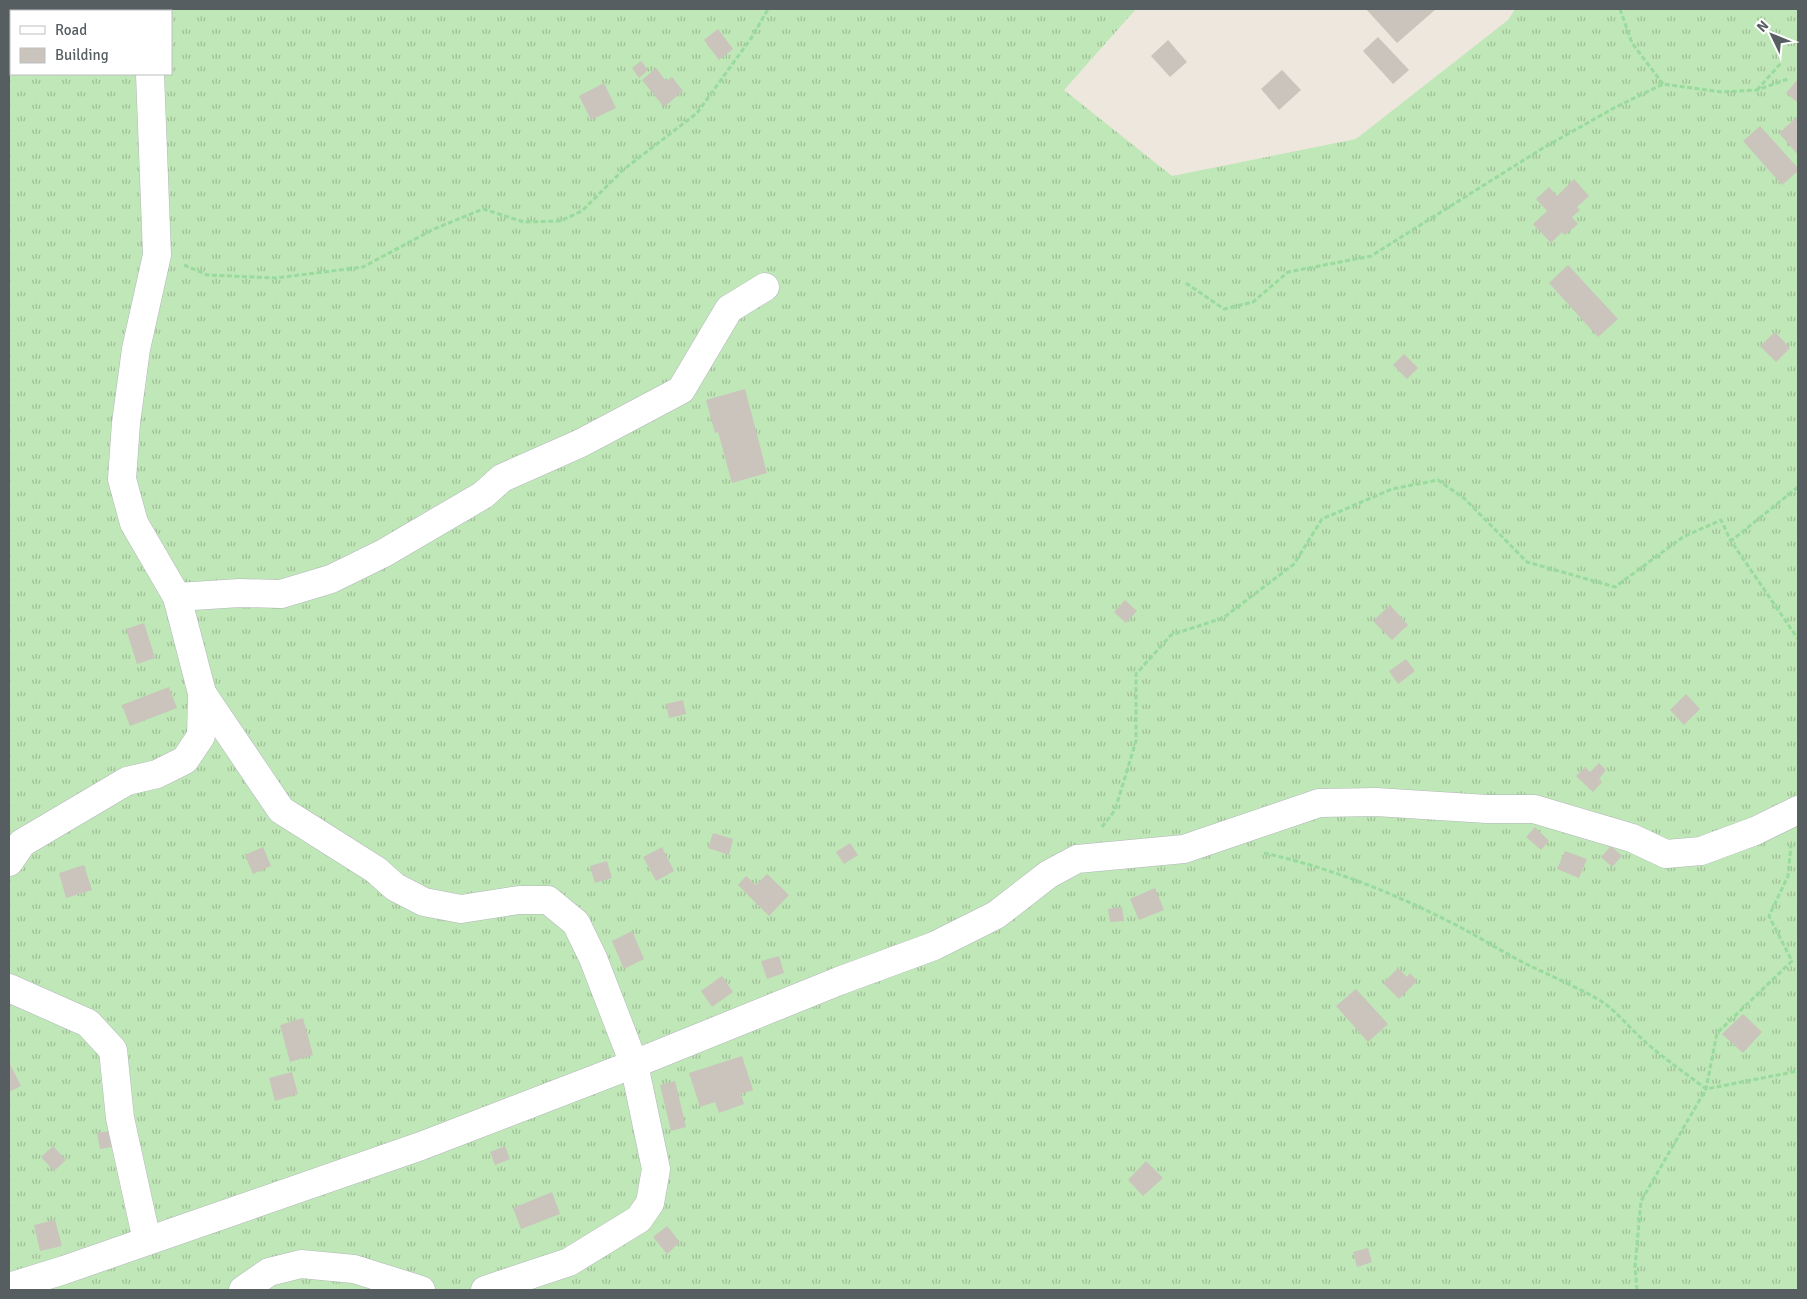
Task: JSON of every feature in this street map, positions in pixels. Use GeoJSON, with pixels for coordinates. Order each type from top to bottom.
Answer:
{"type":"FeatureCollection","features":[{"type":"Feature","properties":{"kind":"street"},"geometry":{"type":"LineString","coordinates":[[9,862],[22,843],[118,786],[157,774],[185,760],[201,736],[202,693],[177,597],[134,523],[122,479],[126,423],[136,349],[158,255],[150,75]]}},
{"type":"Feature","properties":{"kind":"street"},"geometry":{"type":"LineString","coordinates":[[177,597],[240,593],[280,594],[331,579],[384,553],[483,495],[502,478],[581,443],[681,390],[729,309],[765,287]]}},
{"type":"Feature","properties":{"kind":"street"},"geometry":{"type":"LineString","coordinates":[[202,693],[281,810],[376,870],[395,887],[424,902],[461,909],[519,900],[548,900],[576,923],[593,958],[634,1064],[656,1169],[650,1203],[639,1219],[569,1262],[485,1290]]}},
{"type":"Feature","properties":{"kind":"street"},"geometry":{"type":"LineString","coordinates":[[9,1287],[421,1146],[634,1064],[839,981],[934,946],[996,915],[1049,874],[1077,858],[1184,849],[1319,803],[1376,802],[1487,809],[1534,809],[1632,838],[1666,854],[1701,851],[1755,831],[1798,810]]}},
{"type":"Feature","properties":{"kind":"street"},"geometry":{"type":"LineString","coordinates":[[9,988],[88,1023],[113,1050],[120,1118],[147,1241]]}},
{"type":"Feature","properties":{"kind":"street"},"geometry":{"type":"LineString","coordinates":[[243,1290],[269,1272],[302,1264],[354,1269],[421,1290]]}},
{"type":"Feature","properties":{"kind":"path"},"geometry":{"type":"LineString","coordinates":[[158,255],[206,274],[276,278],[363,267],[434,229],[483,208],[524,222],[560,221],[582,211],[623,170],[696,113],[752,37],[768,9]]}},
{"type":"Feature","properties":{"kind":"path"},"geometry":{"type":"LineString","coordinates":[[1620,9],[1632,43],[1663,84]]}},
{"type":"Feature","properties":{"kind":"path"},"geometry":{"type":"LineString","coordinates":[[1757,90],[1781,63]]}},
{"type":"Feature","properties":{"kind":"path"},"geometry":{"type":"LineString","coordinates":[[1186,283],[1224,309],[1253,302],[1288,272],[1371,256],[1543,148],[1614,108],[1663,84],[1722,92],[1757,90],[1788,79]]}},
{"type":"Feature","properties":{"kind":"path"},"geometry":{"type":"LineString","coordinates":[[1077,858],[1115,810],[1136,741],[1136,674],[1171,635],[1223,618],[1294,564],[1322,519],[1392,489],[1438,480],[1465,499],[1526,562],[1615,586],[1683,537],[1721,520],[1731,541],[1798,639]]}},
{"type":"Feature","properties":{"kind":"path"},"geometry":{"type":"LineString","coordinates":[[1731,541],[1798,487]]}},
{"type":"Feature","properties":{"kind":"path"},"geometry":{"type":"LineString","coordinates":[[1637,1290],[1635,1267],[1641,1201],[1706,1089],[1717,1033],[1792,960],[1769,916],[1788,876],[1791,845],[1795,841]]}},
{"type":"Feature","properties":{"kind":"path"},"geometry":{"type":"LineString","coordinates":[[1256,851],[1333,873],[1386,893],[1446,920],[1526,964],[1560,979],[1602,1002],[1617,1014],[1640,1038],[1706,1089],[1798,1071]]}},
{"type":"Feature","properties":{"kind":"green space"},"geometry":{"type":"Polygon","coordinates":[[[9,9],[1136,9],[1064,90],[1172,176],[1356,139],[1508,20],[1515,9],[1798,9],[1798,1290],[9,1290],[9,9]]]}},
{"type":"Feature","properties":{"kind":"building"},"geometry":{"type":"Polygon","coordinates":[[[1366,9],[1436,9],[1397,43],[1366,9]]]}},
{"type":"Feature","properties":{"kind":"building"},"geometry":{"type":"Polygon","coordinates":[[[718,29],[733,49],[719,60],[704,40],[718,29]]]}},
{"type":"Feature","properties":{"kind":"building"},"geometry":{"type":"Polygon","coordinates":[[[1378,37],[1409,70],[1393,84],[1363,51],[1378,37]]]}},
{"type":"Feature","properties":{"kind":"building"},"geometry":{"type":"Polygon","coordinates":[[[1168,40],[1187,62],[1170,77],[1151,56],[1168,40]]]}},
{"type":"Feature","properties":{"kind":"building"},"geometry":{"type":"Polygon","coordinates":[[[641,61],[648,70],[639,78],[632,68],[641,61]]]}},
{"type":"Feature","properties":{"kind":"building"},"geometry":{"type":"Polygon","coordinates":[[[656,68],[666,81],[672,77],[683,91],[664,107],[642,80],[656,68]]]}},
{"type":"Feature","properties":{"kind":"building"},"geometry":{"type":"Polygon","coordinates":[[[1282,70],[1301,90],[1279,110],[1261,89],[1282,70]]]}},
{"type":"Feature","properties":{"kind":"building"},"geometry":{"type":"Polygon","coordinates":[[[1798,79],[1798,103],[1786,93],[1798,79]]]}},
{"type":"Feature","properties":{"kind":"building"},"geometry":{"type":"Polygon","coordinates":[[[604,83],[616,108],[591,120],[579,96],[604,83]]]}},
{"type":"Feature","properties":{"kind":"building"},"geometry":{"type":"Polygon","coordinates":[[[1798,116],[1798,155],[1779,133],[1798,116]]]}},
{"type":"Feature","properties":{"kind":"building"},"geometry":{"type":"Polygon","coordinates":[[[1760,126],[1798,168],[1798,171],[1782,185],[1743,141],[1760,126]]]}},
{"type":"Feature","properties":{"kind":"building"},"geometry":{"type":"Polygon","coordinates":[[[1574,179],[1589,196],[1577,207],[1580,210],[1572,217],[1578,224],[1565,235],[1562,232],[1551,243],[1533,224],[1547,211],[1536,199],[1549,187],[1557,196],[1574,179]]]}},
{"type":"Feature","properties":{"kind":"building"},"geometry":{"type":"Polygon","coordinates":[[[1568,265],[1618,319],[1598,337],[1549,283],[1568,265]]]}},
{"type":"Feature","properties":{"kind":"building"},"geometry":{"type":"Polygon","coordinates":[[[1775,332],[1790,348],[1776,362],[1760,346],[1775,332]]]}},
{"type":"Feature","properties":{"kind":"building"},"geometry":{"type":"Polygon","coordinates":[[[1404,354],[1418,368],[1407,379],[1393,365],[1404,354]]]}},
{"type":"Feature","properties":{"kind":"building"},"geometry":{"type":"Polygon","coordinates":[[[745,389],[767,473],[732,483],[718,432],[715,433],[706,400],[745,389]]]}},
{"type":"Feature","properties":{"kind":"building"},"geometry":{"type":"Polygon","coordinates":[[[1125,600],[1137,611],[1126,623],[1114,612],[1125,600]]]}},
{"type":"Feature","properties":{"kind":"building"},"geometry":{"type":"Polygon","coordinates":[[[1390,605],[1408,625],[1392,640],[1373,621],[1390,605]]]}},
{"type":"Feature","properties":{"kind":"building"},"geometry":{"type":"Polygon","coordinates":[[[144,623],[155,658],[137,664],[126,629],[144,623]]]}},
{"type":"Feature","properties":{"kind":"building"},"geometry":{"type":"Polygon","coordinates":[[[1406,659],[1415,671],[1398,684],[1389,671],[1406,659]]]}},
{"type":"Feature","properties":{"kind":"building"},"geometry":{"type":"Polygon","coordinates":[[[169,687],[177,708],[130,726],[122,705],[169,687]]]}},
{"type":"Feature","properties":{"kind":"building"},"geometry":{"type":"Polygon","coordinates":[[[1686,694],[1700,709],[1684,725],[1670,710],[1686,694]]]}},
{"type":"Feature","properties":{"kind":"building"},"geometry":{"type":"Polygon","coordinates":[[[683,700],[686,714],[669,718],[666,704],[683,700]]]}},
{"type":"Feature","properties":{"kind":"building"},"geometry":{"type":"Polygon","coordinates":[[[1599,763],[1606,770],[1599,779],[1602,782],[1593,792],[1576,776],[1585,767],[1590,772],[1599,763]]]}},
{"type":"Feature","properties":{"kind":"building"},"geometry":{"type":"Polygon","coordinates":[[[1535,827],[1549,841],[1541,850],[1526,837],[1535,827]]]}},
{"type":"Feature","properties":{"kind":"building"},"geometry":{"type":"Polygon","coordinates":[[[713,833],[733,839],[729,855],[708,848],[713,833]]]}},
{"type":"Feature","properties":{"kind":"building"},"geometry":{"type":"Polygon","coordinates":[[[850,843],[858,855],[844,864],[836,852],[850,843]]]}},
{"type":"Feature","properties":{"kind":"building"},"geometry":{"type":"Polygon","coordinates":[[[1611,846],[1622,856],[1612,867],[1601,857],[1611,846]]]}},
{"type":"Feature","properties":{"kind":"building"},"geometry":{"type":"Polygon","coordinates":[[[263,847],[271,866],[253,874],[245,855],[263,847]]]}},
{"type":"Feature","properties":{"kind":"building"},"geometry":{"type":"Polygon","coordinates":[[[662,847],[674,871],[656,881],[643,857],[662,847]]]}},
{"type":"Feature","properties":{"kind":"building"},"geometry":{"type":"Polygon","coordinates":[[[1565,851],[1587,859],[1579,878],[1557,869],[1565,851]]]}},
{"type":"Feature","properties":{"kind":"building"},"geometry":{"type":"Polygon","coordinates":[[[607,861],[612,878],[595,883],[590,866],[607,861]]]}},
{"type":"Feature","properties":{"kind":"building"},"geometry":{"type":"Polygon","coordinates":[[[84,865],[92,890],[66,898],[59,873],[84,865]]]}},
{"type":"Feature","properties":{"kind":"building"},"geometry":{"type":"Polygon","coordinates":[[[767,874],[789,895],[769,916],[738,885],[746,876],[756,885],[767,874]]]}},
{"type":"Feature","properties":{"kind":"building"},"geometry":{"type":"Polygon","coordinates":[[[1155,888],[1164,910],[1139,920],[1130,899],[1155,888]]]}},
{"type":"Feature","properties":{"kind":"building"},"geometry":{"type":"Polygon","coordinates":[[[1122,907],[1124,921],[1110,922],[1108,909],[1122,907]]]}},
{"type":"Feature","properties":{"kind":"building"},"geometry":{"type":"Polygon","coordinates":[[[632,931],[644,959],[624,969],[612,941],[632,931]]]}},
{"type":"Feature","properties":{"kind":"building"},"geometry":{"type":"Polygon","coordinates":[[[779,956],[784,973],[767,979],[761,961],[779,956]]]}},
{"type":"Feature","properties":{"kind":"building"},"geometry":{"type":"Polygon","coordinates":[[[1398,968],[1407,977],[1410,973],[1417,981],[1399,999],[1383,983],[1398,968]]]}},
{"type":"Feature","properties":{"kind":"building"},"geometry":{"type":"Polygon","coordinates":[[[722,976],[733,992],[712,1007],[701,991],[722,976]]]}},
{"type":"Feature","properties":{"kind":"building"},"geometry":{"type":"Polygon","coordinates":[[[1356,989],[1388,1024],[1368,1042],[1336,1006],[1356,989]]]}},
{"type":"Feature","properties":{"kind":"building"},"geometry":{"type":"Polygon","coordinates":[[[1743,1014],[1762,1032],[1743,1053],[1722,1034],[1743,1014]]]}},
{"type":"Feature","properties":{"kind":"building"},"geometry":{"type":"Polygon","coordinates":[[[303,1018],[313,1055],[290,1062],[280,1025],[303,1018]]]}},
{"type":"Feature","properties":{"kind":"building"},"geometry":{"type":"Polygon","coordinates":[[[742,1056],[753,1090],[741,1094],[744,1104],[719,1113],[715,1102],[700,1107],[689,1073],[742,1056]]]}},
{"type":"Feature","properties":{"kind":"building"},"geometry":{"type":"Polygon","coordinates":[[[9,1062],[21,1086],[9,1092],[9,1062]]]}},
{"type":"Feature","properties":{"kind":"building"},"geometry":{"type":"Polygon","coordinates":[[[292,1072],[298,1094],[275,1101],[269,1078],[292,1072]]]}},
{"type":"Feature","properties":{"kind":"building"},"geometry":{"type":"Polygon","coordinates":[[[675,1081],[686,1127],[671,1131],[660,1085],[675,1081]]]}},
{"type":"Feature","properties":{"kind":"building"},"geometry":{"type":"Polygon","coordinates":[[[116,1130],[118,1146],[100,1149],[97,1133],[116,1130]]]}},
{"type":"Feature","properties":{"kind":"building"},"geometry":{"type":"Polygon","coordinates":[[[53,1146],[66,1160],[54,1171],[41,1157],[53,1146]]]}},
{"type":"Feature","properties":{"kind":"building"},"geometry":{"type":"Polygon","coordinates":[[[505,1146],[510,1159],[495,1165],[490,1152],[505,1146]]]}},
{"type":"Feature","properties":{"kind":"building"},"geometry":{"type":"Polygon","coordinates":[[[1146,1161],[1163,1178],[1143,1196],[1128,1180],[1146,1161]]]}},
{"type":"Feature","properties":{"kind":"building"},"geometry":{"type":"Polygon","coordinates":[[[552,1192],[560,1214],[521,1229],[513,1208],[552,1192]]]}},
{"type":"Feature","properties":{"kind":"building"},"geometry":{"type":"Polygon","coordinates":[[[55,1220],[62,1246],[40,1251],[34,1225],[55,1220]]]}},
{"type":"Feature","properties":{"kind":"building"},"geometry":{"type":"Polygon","coordinates":[[[667,1226],[680,1242],[667,1254],[653,1237],[667,1226]]]}},
{"type":"Feature","properties":{"kind":"building"},"geometry":{"type":"Polygon","coordinates":[[[1368,1248],[1372,1262],[1357,1267],[1353,1252],[1368,1248]]]}}]}
